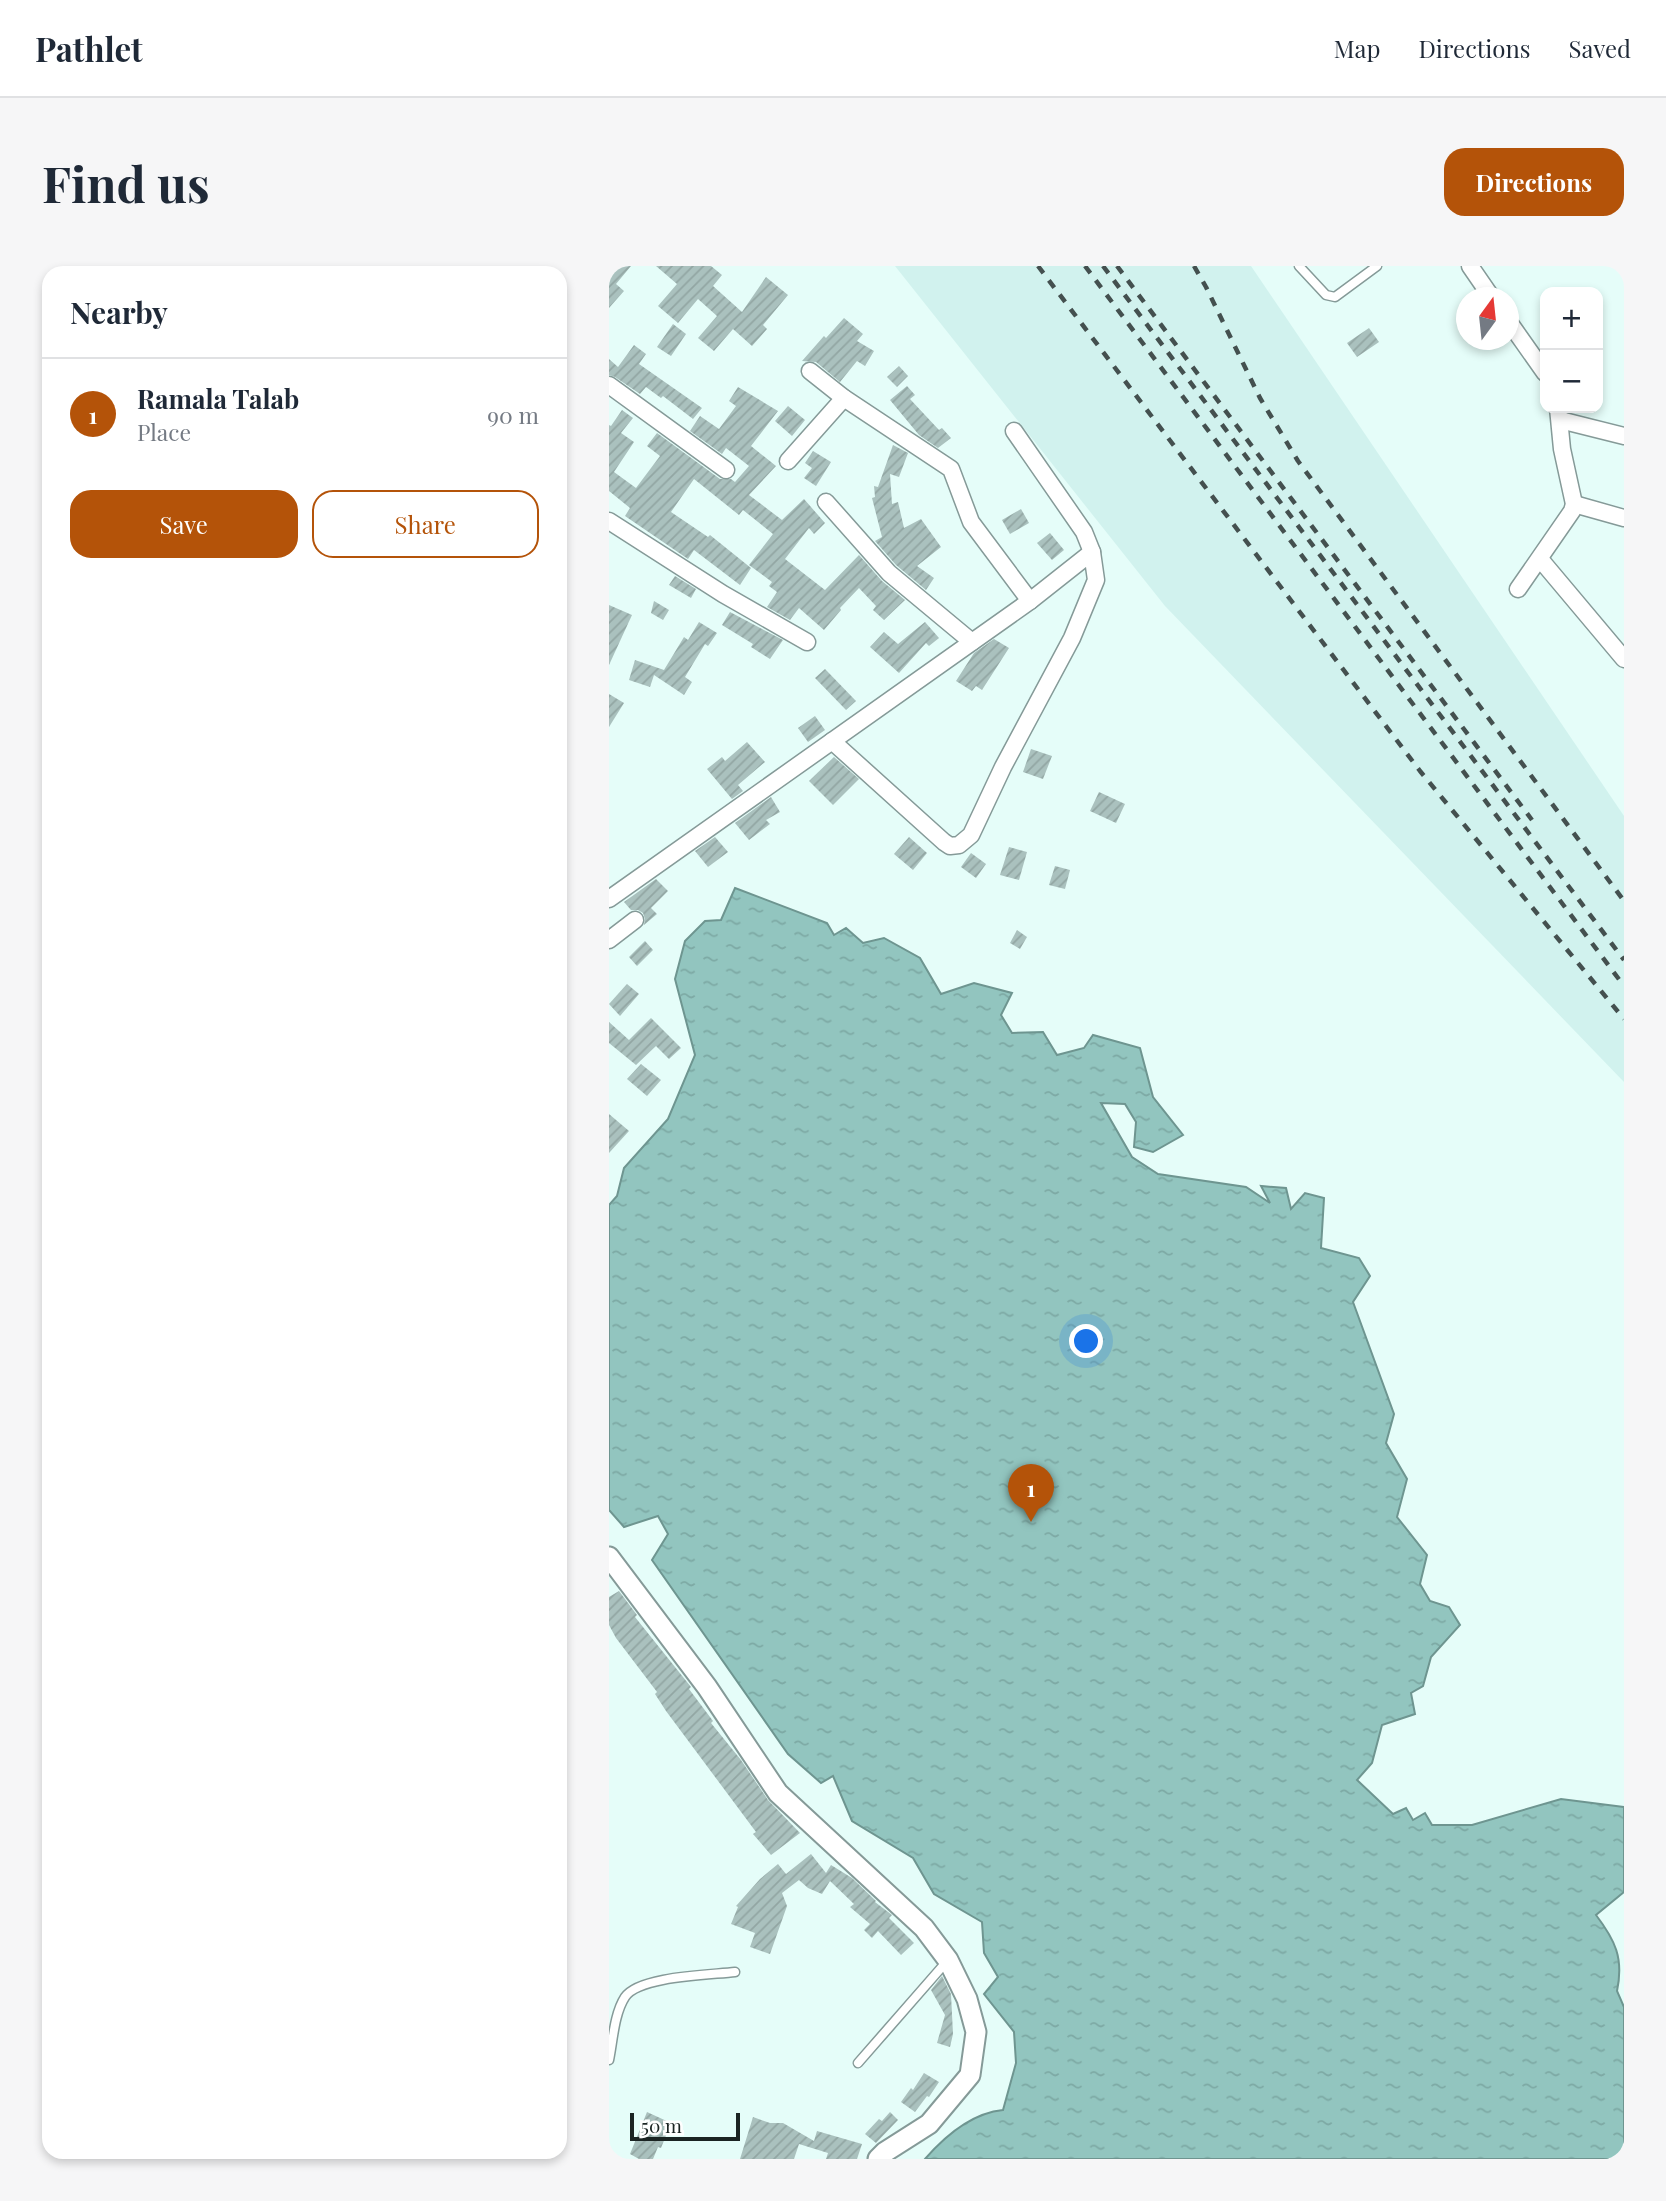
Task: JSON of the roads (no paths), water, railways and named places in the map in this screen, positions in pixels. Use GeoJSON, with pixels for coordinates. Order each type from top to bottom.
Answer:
{"type":"FeatureCollection","features":[{"type":"Feature","properties":{"kind":"street"},"geometry":{"type":"LineString","coordinates":[[1469,266],[1484,287]]}},
{"type":"Feature","properties":{"kind":"street"},"geometry":{"type":"LineString","coordinates":[[1519,336],[1540,366]]}},
{"type":"Feature","properties":{"kind":"street"},"geometry":{"type":"LineString","coordinates":[[810,371],[844,398],[951,469],[971,522],[1031,601]]}},
{"type":"Feature","properties":{"kind":"street"},"geometry":{"type":"LineString","coordinates":[[609,385],[726,470]]}},
{"type":"Feature","properties":{"kind":"street"},"geometry":{"type":"LineString","coordinates":[[787,461],[844,398]]}},
{"type":"Feature","properties":{"kind":"street"},"geometry":{"type":"LineString","coordinates":[[1518,589],[1574,504],[1562,449],[1559,414],[1624,436]]}},
{"type":"Feature","properties":{"kind":"street"},"geometry":{"type":"LineString","coordinates":[[832,741],[944,842],[950,846],[966,841],[1072,638],[1096,580],[1092,552],[1084,532],[1014,431]]}},
{"type":"Feature","properties":{"kind":"street"},"geometry":{"type":"LineString","coordinates":[[826,502],[889,573],[972,642]]}},
{"type":"Feature","properties":{"kind":"street"},"geometry":{"type":"LineString","coordinates":[[1574,504],[1624,518]]}},
{"type":"Feature","properties":{"kind":"street"},"geometry":{"type":"LineString","coordinates":[[609,521],[723,594],[807,642]]}},
{"type":"Feature","properties":{"kind":"street"},"geometry":{"type":"LineString","coordinates":[[609,899],[1031,601],[1092,552]]}},
{"type":"Feature","properties":{"kind":"street"},"geometry":{"type":"LineString","coordinates":[[1540,559],[1624,659]]}},
{"type":"Feature","properties":{"kind":"street"},"geometry":{"type":"LineString","coordinates":[[609,940],[635,919]]}},
{"type":"Feature","properties":{"kind":"street"},"geometry":{"type":"LineString","coordinates":[[609,1557],[706,1687],[778,1793],[924,1928],[948,1960],[967,1998],[976,2032],[970,2075],[929,2124],[878,2159]]}},
{"type":"Feature","properties":{"kind":"lane"},"geometry":{"type":"LineString","coordinates":[[1299,266],[1327,295],[1335,297],[1377,266]]}},
{"type":"Feature","properties":{"kind":"lane"},"geometry":{"type":"LineString","coordinates":[[858,2063],[948,1960]]}},
{"type":"Feature","properties":{"kind":"lane"},"geometry":{"type":"LineString","coordinates":[[609,2060],[621,2006],[630,1991],[647,1983],[735,1972]]}},
{"type":"Feature","properties":{"kind":"water"},"geometry":{"type":"Polygon","coordinates":[[[735,888],[827,923],[834,935],[846,928],[863,943],[884,938],[920,958],[941,994],[974,983],[1012,993],[1001,1015],[1012,1033],[1043,1032],[1057,1055],[1084,1048],[1093,1035],[1140,1048],[1153,1097],[1183,1135],[1153,1152],[1134,1147],[1136,1122],[1125,1104],[1101,1103],[1132,1157],[1158,1174],[1246,1187],[1270,1203],[1261,1186],[1286,1188],[1291,1209],[1305,1193],[1324,1198],[1321,1248],[1359,1258],[1370,1276],[1353,1302],[1394,1414],[1386,1443],[1407,1479],[1397,1517],[1427,1555],[1420,1584],[1430,1601],[1449,1607],[1460,1625],[1431,1657],[1423,1686],[1411,1693],[1415,1714],[1382,1725],[1372,1763],[1357,1780],[1393,1814],[1406,1808],[1413,1820],[1425,1813],[1432,1825],[1472,1825],[1561,1799],[1624,1807],[1624,1892],[1596,1915],[1616,1950],[1619,1969],[1617,1991],[1624,2007],[1624,2159],[925,2159],[960,2127],[981,2116],[1003,2110],[1016,2063],[1014,2032],[984,1994],[998,1977],[984,1953],[982,1922],[934,1894],[913,1858],[852,1821],[833,1776],[821,1783],[788,1754],[652,1560],[668,1534],[658,1516],[624,1527],[609,1510],[609,1205],[617,1196],[624,1168],[668,1119],[695,1055],[675,979],[685,941],[705,921],[721,920],[735,888]]]}},
{"type":"Feature","properties":{"kind":"railway"},"geometry":{"type":"LineString","coordinates":[[1038,266],[1420,771],[1624,1019]]}},
{"type":"Feature","properties":{"kind":"railway"},"geometry":{"type":"LineString","coordinates":[[1085,266],[1624,986]]}},
{"type":"Feature","properties":{"kind":"railway"},"geometry":{"type":"LineString","coordinates":[[1103,266],[1624,960]]}},
{"type":"Feature","properties":{"kind":"railway"},"geometry":{"type":"LineString","coordinates":[[1117,266],[1532,820]]}},
{"type":"Feature","properties":{"kind":"railway"},"geometry":{"type":"LineString","coordinates":[[1194,266],[1260,398],[1298,461],[1624,901]]}},
{"type":"Feature","properties":{"kind":"place","name":"Ramala Talab"},"geometry":{"type":"Point","coordinates":[1031,1522]}}]}
